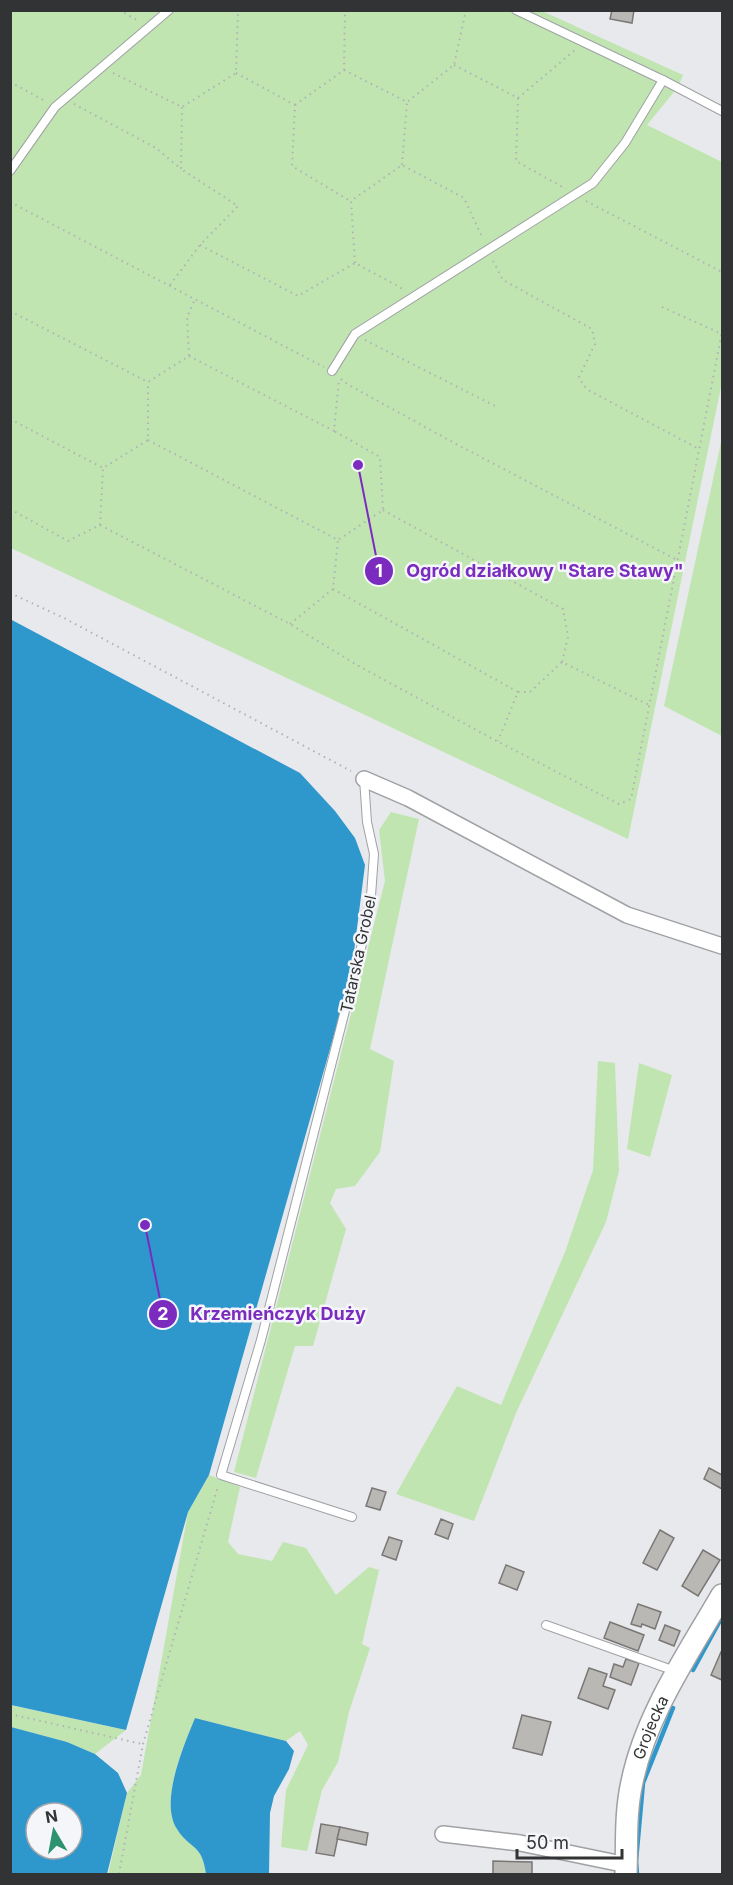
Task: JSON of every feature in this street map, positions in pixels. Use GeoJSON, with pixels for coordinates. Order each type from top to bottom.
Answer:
{"type":"FeatureCollection","features":[{"type":"Feature","properties":{"kind":"street"},"geometry":{"type":"LineString","coordinates":[[364,778],[408,798],[627,915],[723,946]]}},
{"type":"Feature","properties":{"kind":"street","name":"Grojecka"},"geometry":{"type":"LineString","coordinates":[[626,1870],[628,1810],[637,1759],[652,1722],[678,1672],[723,1595]]}},
{"type":"Feature","properties":{"kind":"street"},"geometry":{"type":"LineString","coordinates":[[443,1834],[520,1843],[626,1870]]}},
{"type":"Feature","properties":{"kind":"lane"},"geometry":{"type":"LineString","coordinates":[[10,171],[55,107],[169,10]]}},
{"type":"Feature","properties":{"kind":"lane"},"geometry":{"type":"LineString","coordinates":[[516,10],[723,111]]}},
{"type":"Feature","properties":{"kind":"lane"},"geometry":{"type":"LineString","coordinates":[[332,371],[355,334],[594,183],[625,143],[663,80]]}},
{"type":"Feature","properties":{"kind":"lane","name":"Tatarska Grobel"},"geometry":{"type":"LineString","coordinates":[[222,1475],[261,1341],[363,940],[371,896],[374,854],[367,822],[364,778]]}},
{"type":"Feature","properties":{"kind":"lane"},"geometry":{"type":"LineString","coordinates":[[222,1475],[352,1517]]}},
{"type":"Feature","properties":{"kind":"lane"},"geometry":{"type":"LineString","coordinates":[[546,1625],[678,1672]]}},
{"type":"Feature","properties":{"kind":"path"},"geometry":{"type":"LineString","coordinates":[[119,10],[149,27]]}},
{"type":"Feature","properties":{"kind":"path"},"geometry":{"type":"LineString","coordinates":[[344,70],[345,10]]}},
{"type":"Feature","properties":{"kind":"path"},"geometry":{"type":"LineString","coordinates":[[402,165],[407,102],[454,65],[466,10]]}},
{"type":"Feature","properties":{"kind":"path"},"geometry":{"type":"LineString","coordinates":[[236,73],[237,11]]}},
{"type":"Feature","properties":{"kind":"path"},"geometry":{"type":"LineString","coordinates":[[584,43],[518,98],[516,161],[575,195],[723,272]]}},
{"type":"Feature","properties":{"kind":"path"},"geometry":{"type":"LineString","coordinates":[[454,65],[518,98]]}},
{"type":"Feature","properties":{"kind":"path"},"geometry":{"type":"LineString","coordinates":[[102,67],[182,106]]}},
{"type":"Feature","properties":{"kind":"path"},"geometry":{"type":"LineString","coordinates":[[344,70],[407,102]]}},
{"type":"Feature","properties":{"kind":"path"},"geometry":{"type":"LineString","coordinates":[[295,105],[344,70]]}},
{"type":"Feature","properties":{"kind":"path"},"geometry":{"type":"LineString","coordinates":[[236,73],[295,105]]}},
{"type":"Feature","properties":{"kind":"path"},"geometry":{"type":"LineString","coordinates":[[182,106],[236,73]]}},
{"type":"Feature","properties":{"kind":"path"},"geometry":{"type":"LineString","coordinates":[[10,82],[55,107]]}},
{"type":"Feature","properties":{"kind":"path"},"geometry":{"type":"LineString","coordinates":[[64,99],[156,148],[182,169],[238,206],[200,245],[170,285]]}},
{"type":"Feature","properties":{"kind":"path"},"geometry":{"type":"LineString","coordinates":[[295,105],[292,166],[351,201]]}},
{"type":"Feature","properties":{"kind":"path"},"geometry":{"type":"LineString","coordinates":[[182,106],[182,169]]}},
{"type":"Feature","properties":{"kind":"path"},"geometry":{"type":"LineString","coordinates":[[351,201],[402,165]]}},
{"type":"Feature","properties":{"kind":"path"},"geometry":{"type":"LineString","coordinates":[[402,165],[464,198],[503,280],[592,329],[595,344],[579,377],[583,385],[590,391],[700,450]]}},
{"type":"Feature","properties":{"kind":"path"},"geometry":{"type":"LineString","coordinates":[[351,201],[355,263]]}},
{"type":"Feature","properties":{"kind":"path"},"geometry":{"type":"LineString","coordinates":[[10,202],[332,371]]}},
{"type":"Feature","properties":{"kind":"path"},"geometry":{"type":"LineString","coordinates":[[200,245],[298,296],[355,263]]}},
{"type":"Feature","properties":{"kind":"path"},"geometry":{"type":"LineString","coordinates":[[355,263],[415,296]]}},
{"type":"Feature","properties":{"kind":"path"},"geometry":{"type":"LineString","coordinates":[[189,356],[187,317],[195,298]]}},
{"type":"Feature","properties":{"kind":"path"},"geometry":{"type":"LineString","coordinates":[[100,525],[290,624],[357,665],[619,804],[631,799],[722,333],[662,307]]}},
{"type":"Feature","properties":{"kind":"path"},"geometry":{"type":"LineString","coordinates":[[10,311],[148,382]]}},
{"type":"Feature","properties":{"kind":"path"},"geometry":{"type":"LineString","coordinates":[[355,334],[499,408]]}},
{"type":"Feature","properties":{"kind":"path"},"geometry":{"type":"LineString","coordinates":[[148,382],[189,356]]}},
{"type":"Feature","properties":{"kind":"path"},"geometry":{"type":"LineString","coordinates":[[189,356],[380,457],[383,510]]}},
{"type":"Feature","properties":{"kind":"path"},"geometry":{"type":"LineString","coordinates":[[334,431],[339,378],[456,444],[679,561]]}},
{"type":"Feature","properties":{"kind":"path"},"geometry":{"type":"LineString","coordinates":[[148,382],[148,440]]}},
{"type":"Feature","properties":{"kind":"path"},"geometry":{"type":"LineString","coordinates":[[10,419],[103,468]]}},
{"type":"Feature","properties":{"kind":"path"},"geometry":{"type":"LineString","coordinates":[[103,468],[148,440]]}},
{"type":"Feature","properties":{"kind":"path"},"geometry":{"type":"LineString","coordinates":[[148,440],[338,540]]}},
{"type":"Feature","properties":{"kind":"path"},"geometry":{"type":"LineString","coordinates":[[100,525],[103,468]]}},
{"type":"Feature","properties":{"kind":"path"},"geometry":{"type":"LineString","coordinates":[[10,509],[68,541],[100,525]]}},
{"type":"Feature","properties":{"kind":"path"},"geometry":{"type":"LineString","coordinates":[[338,540],[383,510]]}},
{"type":"Feature","properties":{"kind":"path"},"geometry":{"type":"LineString","coordinates":[[333,589],[518,692],[530,692],[562,662],[568,637],[563,609],[383,510]]}},
{"type":"Feature","properties":{"kind":"path"},"geometry":{"type":"LineString","coordinates":[[290,624],[333,589],[338,540]]}},
{"type":"Feature","properties":{"kind":"path"},"geometry":{"type":"LineString","coordinates":[[10,593],[64,618],[364,778]]}},
{"type":"Feature","properties":{"kind":"path"},"geometry":{"type":"LineString","coordinates":[[562,662],[650,705]]}},
{"type":"Feature","properties":{"kind":"path"},"geometry":{"type":"LineString","coordinates":[[498,741],[518,692]]}},
{"type":"Feature","properties":{"kind":"path"},"geometry":{"type":"LineString","coordinates":[[119,1875],[143,1744],[222,1475]]}},
{"type":"Feature","properties":{"kind":"path"},"geometry":{"type":"LineString","coordinates":[[10,1714],[143,1744]]}},
{"type":"Feature","properties":{"kind":"green space"},"geometry":{"type":"Polygon","coordinates":[[[11,11],[542,11],[683,75],[678,87],[647,125],[722,162],[722,382],[628,839],[11,548],[11,11]]]}},
{"type":"Feature","properties":{"kind":"green space"},"geometry":{"type":"Polygon","coordinates":[[[722,438],[722,736],[664,706],[722,438]]]}},
{"type":"Feature","properties":{"kind":"green space"},"geometry":{"type":"Polygon","coordinates":[[[391,812],[419,819],[370,1049],[394,1061],[380,1152],[355,1186],[336,1189],[330,1203],[346,1229],[313,1346],[295,1346],[256,1478],[234,1472],[385,881],[379,830],[391,812]]]}},
{"type":"Feature","properties":{"kind":"green space"},"geometry":{"type":"Polygon","coordinates":[[[598,1061],[615,1063],[619,1171],[606,1222],[516,1413],[474,1521],[396,1494],[457,1386],[501,1405],[565,1252],[593,1170],[598,1061]]]}},
{"type":"Feature","properties":{"kind":"green space"},"geometry":{"type":"Polygon","coordinates":[[[639,1063],[672,1075],[650,1157],[627,1149],[639,1063]]]}},
{"type":"Feature","properties":{"kind":"green space"},"geometry":{"type":"Polygon","coordinates":[[[209,1475],[240,1487],[228,1542],[238,1554],[272,1561],[283,1542],[306,1548],[336,1595],[369,1567],[379,1570],[362,1644],[370,1648],[349,1712],[338,1762],[322,1790],[307,1851],[281,1847],[286,1790],[308,1745],[300,1731],[286,1741],[195,1718],[175,1773],[171,1804],[172,1817],[177,1829],[202,1857],[206,1874],[108,1874],[127,1793],[141,1775],[188,1512],[209,1475]]]}},
{"type":"Feature","properties":{"kind":"green space"},"geometry":{"type":"Polygon","coordinates":[[[10,1705],[126,1730],[95,1754],[67,1742],[11,1727],[10,1705]]]}},
{"type":"Feature","properties":{"kind":"water"},"geometry":{"type":"Polygon","coordinates":[[[10,619],[300,773],[335,811],[355,838],[365,865],[351,975],[209,1475],[188,1512],[126,1730],[11,1705],[10,619]]]}},
{"type":"Feature","properties":{"kind":"water"},"geometry":{"type":"Polygon","coordinates":[[[195,1718],[286,1741],[294,1751],[289,1769],[274,1796],[270,1813],[269,1874],[206,1874],[202,1857],[177,1829],[172,1818],[172,1789],[180,1758],[195,1718]]]}},
{"type":"Feature","properties":{"kind":"water"},"geometry":{"type":"Polygon","coordinates":[[[11,1727],[67,1742],[95,1754],[118,1773],[127,1793],[107,1874],[11,1874],[11,1727]]]}},
{"type":"Feature","properties":{"kind":"building"},"geometry":{"type":"Polygon","coordinates":[[[612,10],[634,10],[632,23],[610,19],[612,10]]]}},
{"type":"Feature","properties":{"kind":"building"},"geometry":{"type":"Polygon","coordinates":[[[709,1468],[722,1475],[722,1489],[704,1479],[709,1468]]]}},
{"type":"Feature","properties":{"kind":"building"},"geometry":{"type":"Polygon","coordinates":[[[372,1488],[386,1492],[380,1510],[366,1506],[372,1488]]]}},
{"type":"Feature","properties":{"kind":"building"},"geometry":{"type":"Polygon","coordinates":[[[441,1519],[453,1524],[448,1539],[435,1534],[441,1519]]]}},
{"type":"Feature","properties":{"kind":"building"},"geometry":{"type":"Polygon","coordinates":[[[660,1530],[674,1538],[657,1570],[643,1563],[660,1530]]]}},
{"type":"Feature","properties":{"kind":"building"},"geometry":{"type":"Polygon","coordinates":[[[389,1537],[402,1541],[396,1560],[382,1555],[389,1537]]]}},
{"type":"Feature","properties":{"kind":"building"},"geometry":{"type":"Polygon","coordinates":[[[703,1550],[720,1560],[698,1596],[682,1586],[703,1550]]]}},
{"type":"Feature","properties":{"kind":"building"},"geometry":{"type":"Polygon","coordinates":[[[506,1565],[524,1572],[517,1590],[499,1583],[506,1565]]]}},
{"type":"Feature","properties":{"kind":"building"},"geometry":{"type":"Polygon","coordinates":[[[638,1604],[661,1612],[655,1629],[642,1624],[641,1627],[631,1624],[638,1604]]]}},
{"type":"Feature","properties":{"kind":"building"},"geometry":{"type":"Polygon","coordinates":[[[610,1622],[644,1635],[638,1651],[604,1638],[610,1622]]]}},
{"type":"Feature","properties":{"kind":"building"},"geometry":{"type":"Polygon","coordinates":[[[665,1625],[680,1631],[674,1646],[659,1640],[665,1625]]]}},
{"type":"Feature","properties":{"kind":"building"},"geometry":{"type":"Polygon","coordinates":[[[722,1653],[722,1680],[711,1675],[722,1653]]]}},
{"type":"Feature","properties":{"kind":"building"},"geometry":{"type":"Polygon","coordinates":[[[626,1659],[639,1663],[631,1685],[610,1677],[614,1664],[623,1667],[626,1659]]]}},
{"type":"Feature","properties":{"kind":"building"},"geometry":{"type":"Polygon","coordinates":[[[589,1668],[607,1674],[603,1686],[615,1690],[608,1709],[578,1698],[589,1668]]]}},
{"type":"Feature","properties":{"kind":"building"},"geometry":{"type":"Polygon","coordinates":[[[522,1715],[551,1722],[542,1755],[513,1748],[522,1715]]]}},
{"type":"Feature","properties":{"kind":"building"},"geometry":{"type":"Polygon","coordinates":[[[321,1824],[340,1827],[334,1856],[316,1853],[321,1824]]]}},
{"type":"Feature","properties":{"kind":"building"},"geometry":{"type":"Polygon","coordinates":[[[340,1827],[368,1833],[366,1845],[337,1839],[340,1827]]]}},
{"type":"Feature","properties":{"kind":"building"},"geometry":{"type":"Polygon","coordinates":[[[493,1861],[532,1862],[532,1874],[493,1874],[493,1861]]]}},
{"type":"Feature","properties":{"kind":"waterway"},"geometry":{"type":"LineString","coordinates":[[693,1670],[722,1617]]}},
{"type":"Feature","properties":{"kind":"waterway"},"geometry":{"type":"LineString","coordinates":[[637,1874],[636,1861],[643,1783],[673,1708]]}},
{"type":"Feature","properties":{"kind":"place","name":"Ogród działkowy \"Stare Stawy\""},"geometry":{"type":"Point","coordinates":[358,465]}},
{"type":"Feature","properties":{"kind":"place","name":"Krzemieńczyk Duży"},"geometry":{"type":"Point","coordinates":[145,1225]}}]}
